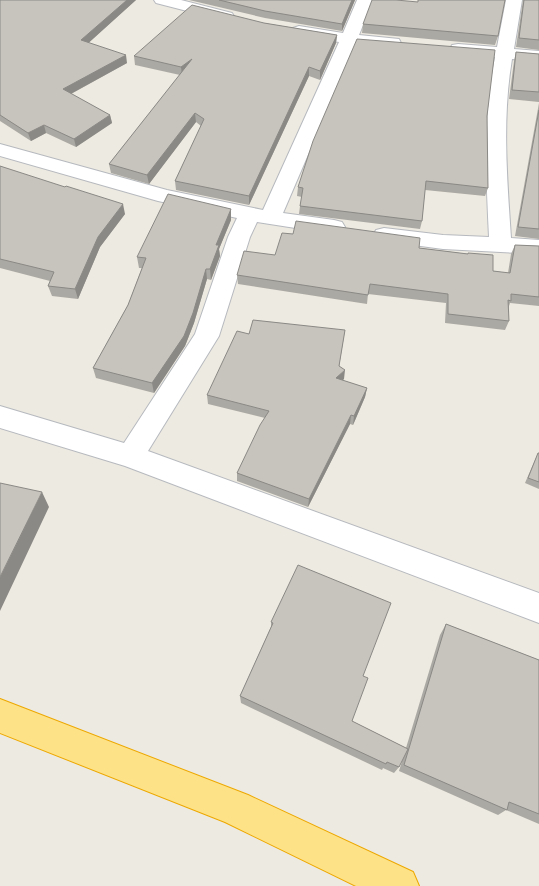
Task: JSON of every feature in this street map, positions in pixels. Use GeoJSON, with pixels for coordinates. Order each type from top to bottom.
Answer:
{"type":"FeatureCollection","features":[{"type":"Feature","properties":{"kind":"highway"},"geometry":{"type":"LineString","coordinates":[[0,716],[235,808],[399,886]]}},
{"type":"Feature","properties":{"kind":"street"},"geometry":{"type":"LineString","coordinates":[[162,0],[238,18]]}},
{"type":"Feature","properties":{"kind":"street"},"geometry":{"type":"LineString","coordinates":[[130,456],[207,336],[240,237],[260,216],[349,39],[365,0]]}},
{"type":"Feature","properties":{"kind":"street"},"geometry":{"type":"LineString","coordinates":[[500,246],[495,149],[498,87],[514,0]]}},
{"type":"Feature","properties":{"kind":"street"},"geometry":{"type":"LineString","coordinates":[[285,29],[349,39],[407,44]]}},
{"type":"Feature","properties":{"kind":"street"},"geometry":{"type":"LineString","coordinates":[[446,48],[539,56]]}},
{"type":"Feature","properties":{"kind":"street"},"geometry":{"type":"LineString","coordinates":[[0,150],[165,196],[260,216],[443,242],[539,247]]}},
{"type":"Feature","properties":{"kind":"street"},"geometry":{"type":"LineString","coordinates":[[0,417],[130,456],[539,608]]}},
{"type":"Feature","properties":{"kind":"building"},"geometry":{"type":"Polygon","coordinates":[[[0,0],[127,0],[81,40],[126,55],[63,89],[110,115],[74,139],[44,125],[28,133],[0,115],[0,0]]]}},
{"type":"Feature","properties":{"kind":"building"},"geometry":{"type":"Polygon","coordinates":[[[219,0],[352,0],[342,24],[265,11],[219,0]]]}},
{"type":"Feature","properties":{"kind":"building"},"geometry":{"type":"Polygon","coordinates":[[[372,0],[418,2],[418,0],[505,0],[498,36],[363,24],[372,0]]]}},
{"type":"Feature","properties":{"kind":"building"},"geometry":{"type":"Polygon","coordinates":[[[524,0],[539,0],[539,40],[519,38],[524,0]]]}},
{"type":"Feature","properties":{"kind":"building"},"geometry":{"type":"Polygon","coordinates":[[[192,5],[264,23],[337,35],[320,71],[309,67],[249,196],[175,181],[204,119],[195,113],[147,175],[109,164],[192,59],[181,67],[134,56],[192,5]]]}},
{"type":"Feature","properties":{"kind":"building"},"geometry":{"type":"Polygon","coordinates":[[[357,39],[495,50],[487,116],[488,188],[426,181],[422,221],[300,206],[303,188],[298,187],[313,141],[357,39]]]}},
{"type":"Feature","properties":{"kind":"building"},"geometry":{"type":"Polygon","coordinates":[[[516,52],[539,54],[539,92],[512,90],[516,52]]]}},
{"type":"Feature","properties":{"kind":"building"},"geometry":{"type":"Polygon","coordinates":[[[539,110],[539,229],[518,227],[539,110]]]}},
{"type":"Feature","properties":{"kind":"building"},"geometry":{"type":"Polygon","coordinates":[[[0,166],[123,204],[98,237],[75,289],[48,286],[54,272],[0,259],[0,166]]]}},
{"type":"Feature","properties":{"kind":"building"},"geometry":{"type":"Polygon","coordinates":[[[168,194],[231,209],[216,245],[219,245],[210,269],[206,269],[184,336],[152,383],[93,368],[128,305],[146,258],[137,257],[168,194]]]}},
{"type":"Feature","properties":{"kind":"building"},"geometry":{"type":"Polygon","coordinates":[[[296,221],[420,238],[419,248],[493,255],[493,271],[510,273],[515,245],[539,246],[539,297],[511,294],[511,301],[508,300],[509,321],[448,314],[448,294],[370,284],[368,295],[237,275],[244,251],[275,255],[282,233],[293,234],[296,221]]]}},
{"type":"Feature","properties":{"kind":"building"},"geometry":{"type":"Polygon","coordinates":[[[253,320],[345,330],[339,366],[345,370],[336,378],[367,388],[354,416],[351,415],[309,499],[237,473],[260,425],[269,411],[207,395],[237,331],[249,334],[253,320]]]}},
{"type":"Feature","properties":{"kind":"building"},"geometry":{"type":"Polygon","coordinates":[[[539,453],[539,482],[528,478],[539,453]]]}},
{"type":"Feature","properties":{"kind":"building"},"geometry":{"type":"Polygon","coordinates":[[[0,483],[42,492],[0,577],[0,483]]]}},
{"type":"Feature","properties":{"kind":"building"},"geometry":{"type":"Polygon","coordinates":[[[298,565],[391,603],[363,676],[368,678],[352,721],[408,749],[399,767],[387,762],[386,764],[240,696],[273,623],[271,622],[298,565]]]}},
{"type":"Feature","properties":{"kind":"building"},"geometry":{"type":"Polygon","coordinates":[[[446,624],[539,660],[539,814],[509,802],[507,810],[404,765],[446,624]]]}}]}
